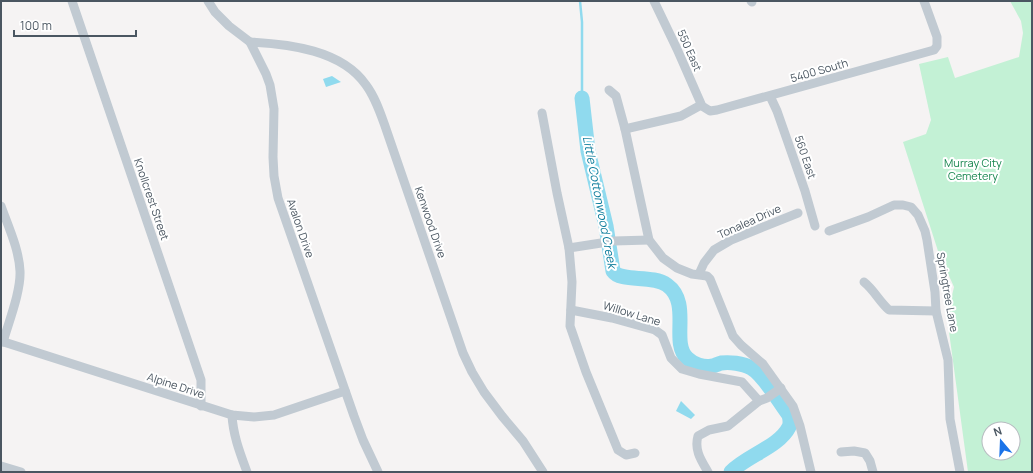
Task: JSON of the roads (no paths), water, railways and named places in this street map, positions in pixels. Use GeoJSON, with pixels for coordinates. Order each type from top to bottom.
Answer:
{"type":"FeatureCollection","features":[{"type":"Feature","properties":{"kind":"street","name":"Knollcrest Street"},"geometry":{"type":"LineString","coordinates":[[72,1],[201,380],[201,406]]}},
{"type":"Feature","properties":{"kind":"street","name":"Avalon Drive"},"geometry":{"type":"LineString","coordinates":[[208,1],[215,12],[250,42],[266,74],[274,109],[272,157],[278,198],[345,391],[363,440],[378,472]]}},
{"type":"Feature","properties":{"kind":"street","name":"550 East"},"geometry":{"type":"LineString","coordinates":[[654,1],[703,107]]}},
{"type":"Feature","properties":{"kind":"street","name":"5400 South"},"geometry":{"type":"LineString","coordinates":[[703,107],[710,111],[718,110],[930,52],[937,46],[937,37],[924,1]]}},
{"type":"Feature","properties":{"kind":"street","name":"Kenwood Drive"},"geometry":{"type":"LineString","coordinates":[[250,42],[266,43],[324,54],[353,70],[366,84],[380,112],[464,353],[472,372],[484,392],[502,416],[524,441],[544,472]]}},
{"type":"Feature","properties":{"kind":"street"},"geometry":{"type":"LineString","coordinates":[[609,90],[616,96],[625,129],[649,240],[663,258],[670,263],[686,272],[707,276],[713,285],[734,336],[741,345],[763,364],[778,389],[793,406],[797,413],[811,472]]}},
{"type":"Feature","properties":{"kind":"street","name":"560 East"},"geometry":{"type":"LineString","coordinates":[[770,96],[777,111],[805,191],[815,226]]}},
{"type":"Feature","properties":{"kind":"street"},"geometry":{"type":"LineString","coordinates":[[625,129],[681,116],[703,107]]}},
{"type":"Feature","properties":{"kind":"street"},"geometry":{"type":"LineString","coordinates":[[542,114],[569,248],[572,282],[570,326],[586,372],[618,450],[626,455],[635,453]]}},
{"type":"Feature","properties":{"kind":"street","name":"Springtree Lane"},"geometry":{"type":"LineString","coordinates":[[829,231],[868,217],[894,205],[903,205],[914,209],[918,215],[925,231],[935,292],[936,311],[948,360],[950,420],[960,472]]}},
{"type":"Feature","properties":{"kind":"street"},"geometry":{"type":"LineString","coordinates":[[1,206],[19,259],[20,271],[19,287],[2,342]]}},
{"type":"Feature","properties":{"kind":"street","name":"Tonalea Drive"},"geometry":{"type":"LineString","coordinates":[[699,274],[704,263],[714,250],[731,240],[798,213]]}},
{"type":"Feature","properties":{"kind":"street"},"geometry":{"type":"LineString","coordinates":[[569,248],[609,242],[649,240]]}},
{"type":"Feature","properties":{"kind":"street"},"geometry":{"type":"LineString","coordinates":[[864,282],[889,310],[936,311]]}},
{"type":"Feature","properties":{"kind":"street","name":"Willow Lane"},"geometry":{"type":"LineString","coordinates":[[571,310],[612,318],[655,330],[662,335],[671,358],[682,369],[699,374],[742,382],[763,399]]}},
{"type":"Feature","properties":{"kind":"street","name":"Alpine Drive"},"geometry":{"type":"LineString","coordinates":[[2,342],[232,415],[254,417],[274,415],[345,391]]}},
{"type":"Feature","properties":{"kind":"street"},"geometry":{"type":"LineString","coordinates":[[708,472],[697,454],[696,442],[698,436],[709,430],[728,426],[778,389]]}},
{"type":"Feature","properties":{"kind":"street"},"geometry":{"type":"LineString","coordinates":[[232,415],[237,443],[247,472]]}},
{"type":"Feature","properties":{"kind":"street"},"geometry":{"type":"LineString","coordinates":[[841,452],[854,451],[865,453],[870,461],[873,472]]}},
{"type":"Feature","properties":{"kind":"street"},"geometry":{"type":"LineString","coordinates":[[1,466],[21,472]]}},
{"type":"Feature","properties":{"kind":"water"},"geometry":{"type":"Polygon","coordinates":[[[332,76],[341,82],[326,87],[323,79],[332,76]]]}},
{"type":"Feature","properties":{"kind":"water"},"geometry":{"type":"Polygon","coordinates":[[[681,401],[695,415],[691,419],[676,411],[681,401]]]}},
{"type":"Feature","properties":{"kind":"waterway","name":"Little Cottonwood Creek"},"geometry":{"type":"LineString","coordinates":[[580,1],[582,22],[582,98]]}},
{"type":"Feature","properties":{"kind":"waterway","name":"Little Cottonwood Creek"},"geometry":{"type":"LineString","coordinates":[[582,98],[588,151],[606,226],[613,271],[617,275],[623,277],[653,280],[667,285],[674,293],[678,302],[680,312],[680,342],[682,351],[687,358],[702,366],[714,366],[721,363],[748,366],[761,376],[789,415],[790,426],[778,440],[737,466],[731,472]]}},
{"type":"Feature","properties":{"kind":"park label","name":"Murray City Cemetery"},"geometry":{"type":"Point","coordinates":[973,168]}}]}
